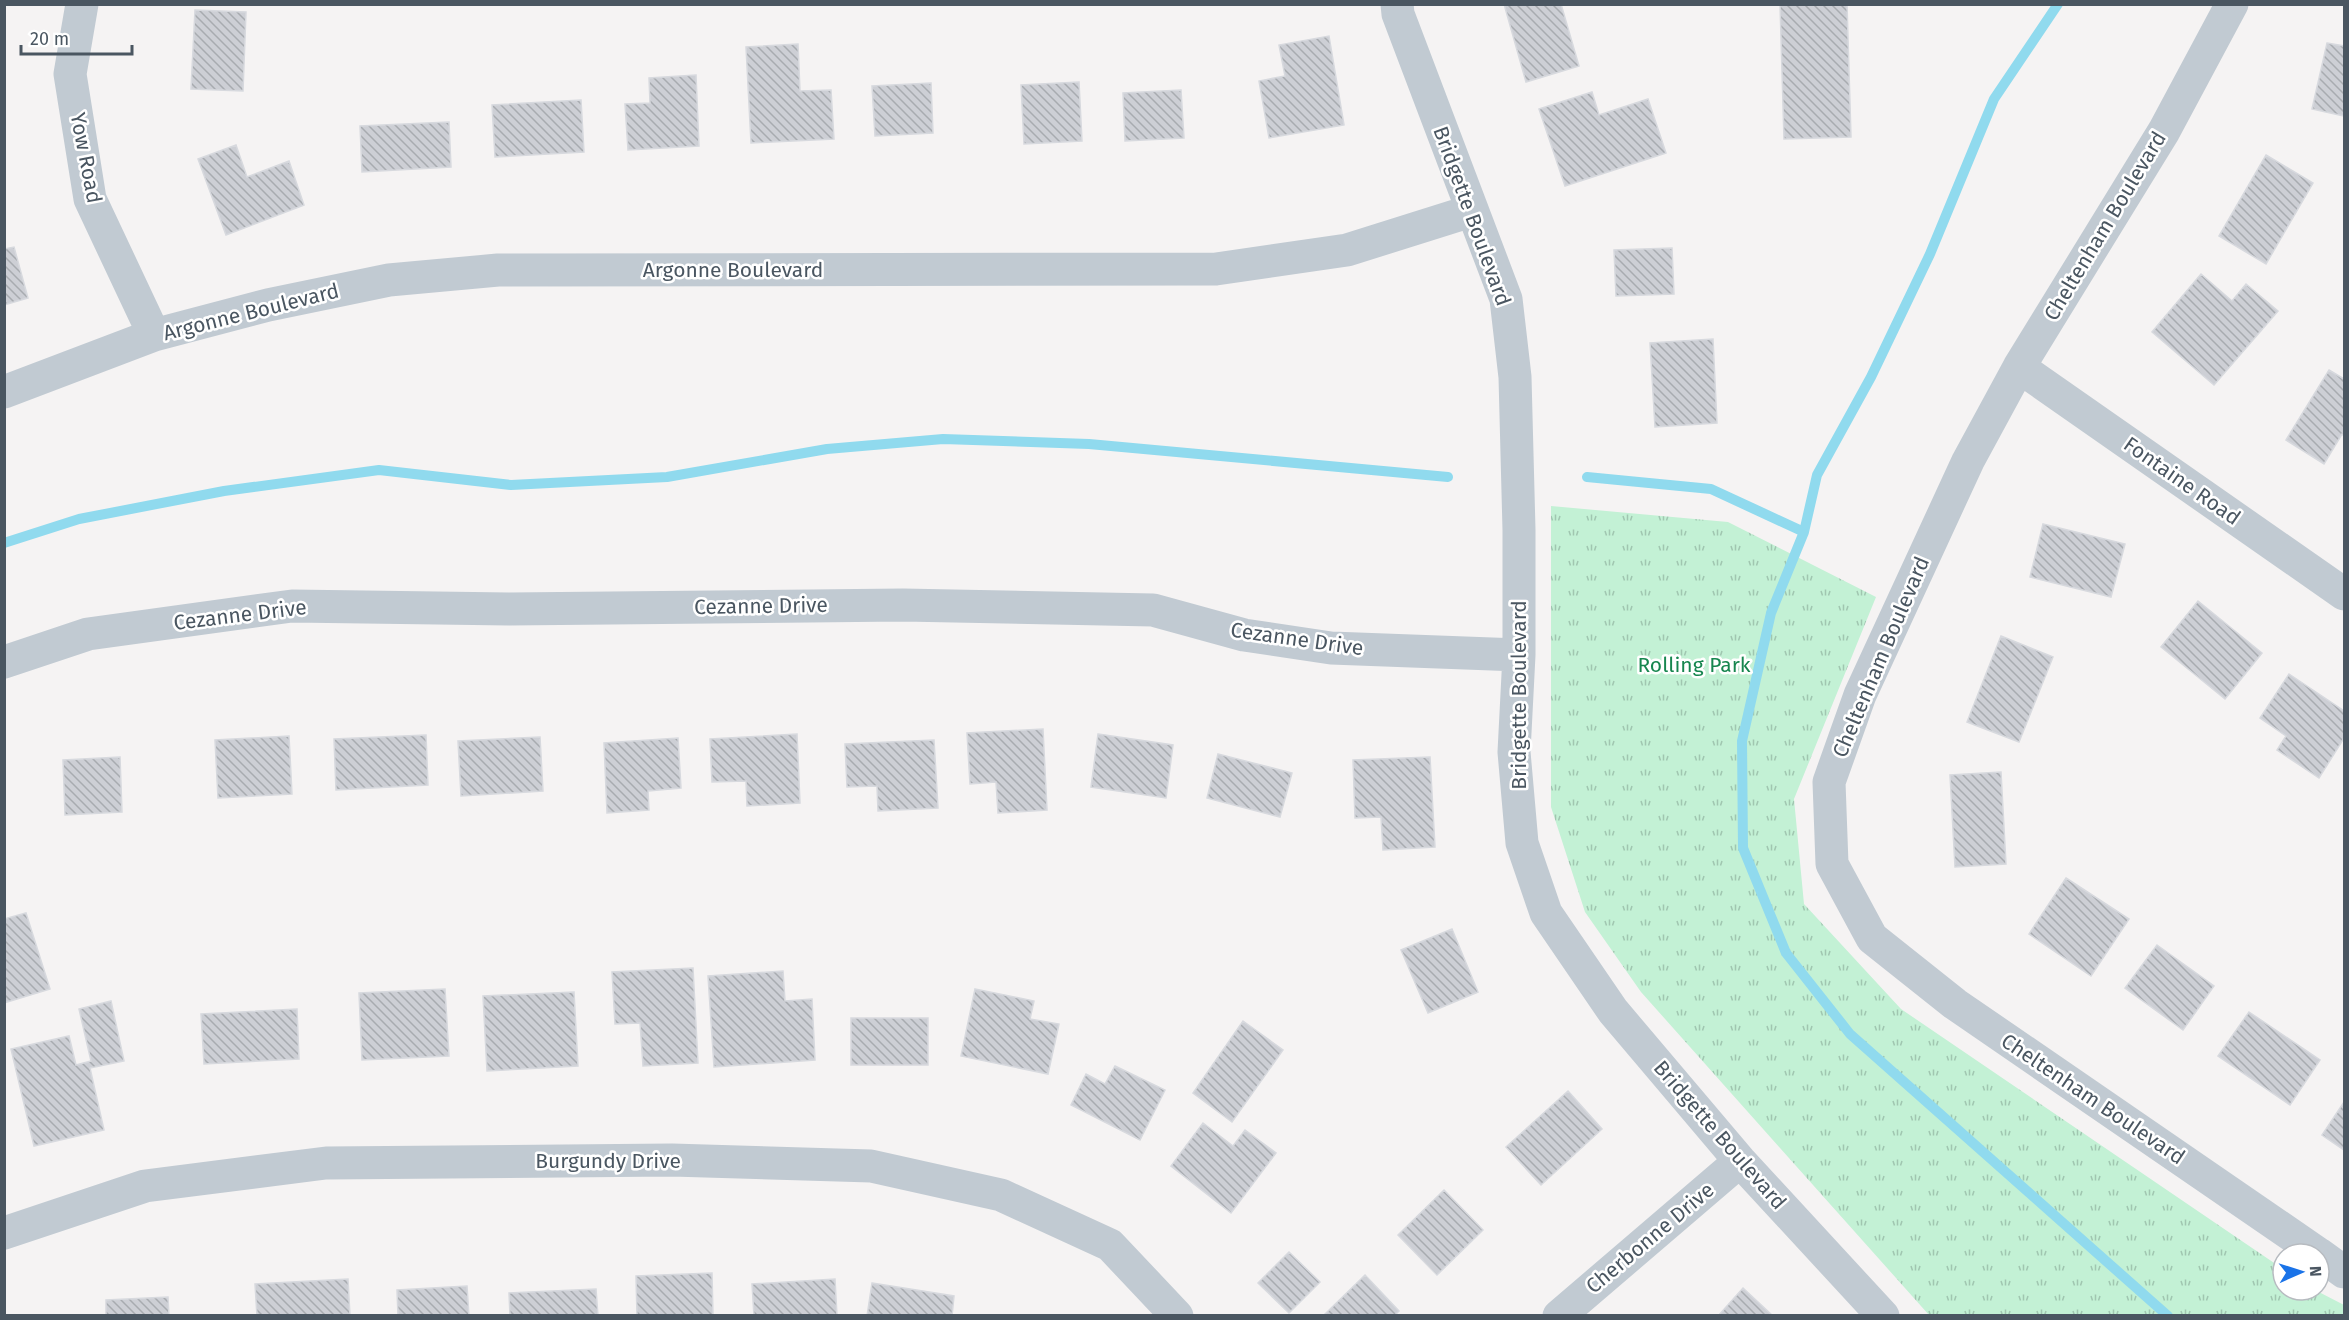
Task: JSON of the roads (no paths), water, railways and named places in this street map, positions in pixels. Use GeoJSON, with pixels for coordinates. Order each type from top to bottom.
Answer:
{"type":"FeatureCollection","features":[{"type":"Feature","properties":{"kind":"street","name":"Yow Road"},"geometry":{"type":"LineString","coordinates":[[82,4],[70,74],[90,199],[154,335]]}},
{"type":"Feature","properties":{"kind":"street","name":"Bridgette Boulevard"},"geometry":{"type":"LineString","coordinates":[[1397,4],[1398,14],[1506,299],[1515,377],[1519,655],[1514,752],[1522,843],[1545,913],[1613,1011],[1740,1161],[1883,1316]]}},
{"type":"Feature","properties":{"kind":"street","name":"Cheltenham Boulevard"},"geometry":{"type":"LineString","coordinates":[[2232,4],[2164,130],[2019,367],[1968,461],[1860,695],[1829,782],[1832,864],[1872,938],[1936,989],[2302,1242]]}},
{"type":"Feature","properties":{"kind":"street","name":"Argonne Boulevard"},"geometry":{"type":"LineString","coordinates":[[4,392],[154,335],[268,305],[389,280],[498,270],[1216,268],[1347,250],[1471,211]]}},
{"type":"Feature","properties":{"kind":"street","name":"Fontaine Road"},"geometry":{"type":"LineString","coordinates":[[2019,367],[2344,594]]}},
{"type":"Feature","properties":{"kind":"street","name":"Cezanne Drive"},"geometry":{"type":"LineString","coordinates":[[4,662],[88,634],[292,606],[509,609],[903,605],[1153,610],[1244,635],[1331,648],[1519,655]]}},
{"type":"Feature","properties":{"kind":"street","name":"Burgundy Drive"},"geometry":{"type":"LineString","coordinates":[[4,1233],[145,1186],[326,1163],[672,1160],[871,1166],[1001,1195],[1110,1245],[1177,1316]]}},
{"type":"Feature","properties":{"kind":"street","name":"Cherbonne Drive"},"geometry":{"type":"LineString","coordinates":[[1559,1316],[1740,1161]]}},
{"type":"Feature","properties":{"kind":"street","name":"Cheltenham Boulevard"},"geometry":{"type":"LineString","coordinates":[[2331,1263],[2344,1272]]}},
{"type":"Feature","properties":{"kind":"waterway"},"geometry":{"type":"LineString","coordinates":[[2058,4],[1994,99],[1930,254],[1871,377],[1817,475],[1804,532],[1771,613],[1742,741],[1743,848],[1786,953],[1850,1034],[2168,1316]]}},
{"type":"Feature","properties":{"kind":"waterway"},"geometry":{"type":"LineString","coordinates":[[4,543],[79,519],[224,491],[379,470],[511,485],[667,477],[827,449],[943,439],[1089,444],[1448,477]]}},
{"type":"Feature","properties":{"kind":"waterway"},"geometry":{"type":"LineString","coordinates":[[1587,477],[1711,489],[1804,532]]}},
{"type":"Feature","properties":{"kind":"park label","name":"Rolling Park"},"geometry":{"type":"Point","coordinates":[1694,665]}}]}
